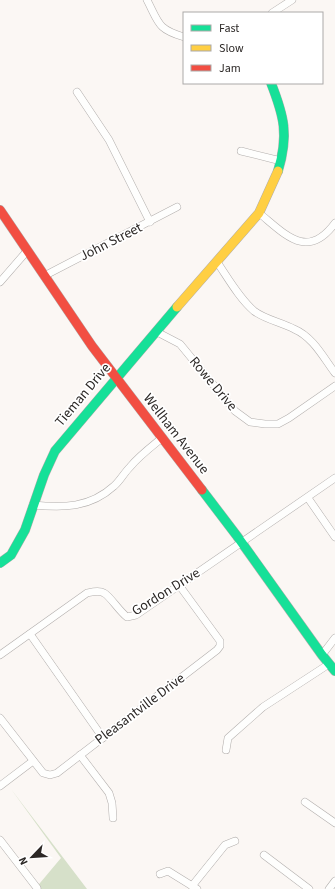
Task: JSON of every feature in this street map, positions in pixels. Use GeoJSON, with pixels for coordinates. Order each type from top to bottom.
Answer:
{"type":"FeatureCollection","features":[{"type":"Feature","properties":{"kind":"street"},"geometry":{"type":"LineString","coordinates":[[147,0],[161,28],[183,37]]}},
{"type":"Feature","properties":{"kind":"street"},"geometry":{"type":"LineString","coordinates":[[274,12],[292,0]]}},
{"type":"Feature","properties":{"kind":"street","name":"Tieman Drive"},"geometry":{"type":"LineString","coordinates":[[0,563],[11,555],[26,530],[44,475],[55,451],[259,213],[272,189],[281,161],[284,125],[279,103],[271,84]]}},
{"type":"Feature","properties":{"kind":"street"},"geometry":{"type":"LineString","coordinates":[[77,92],[108,140],[150,222]]}},
{"type":"Feature","properties":{"kind":"street"},"geometry":{"type":"LineString","coordinates":[[241,151],[281,161]]}},
{"type":"Feature","properties":{"kind":"street","name":"John Street"},"geometry":{"type":"LineString","coordinates":[[44,276],[177,208]]}},
{"type":"Feature","properties":{"kind":"street","name":"Wellham Avenue"},"geometry":{"type":"LineString","coordinates":[[0,210],[92,346],[242,543],[332,667]]}},
{"type":"Feature","properties":{"kind":"street"},"geometry":{"type":"LineString","coordinates":[[259,213],[292,239],[304,242],[319,239],[335,223]]}},
{"type":"Feature","properties":{"kind":"street"},"geometry":{"type":"LineString","coordinates":[[0,282],[27,251]]}},
{"type":"Feature","properties":{"kind":"street"},"geometry":{"type":"LineString","coordinates":[[217,262],[251,308],[265,318],[293,328],[307,337],[335,373]]}},
{"type":"Feature","properties":{"kind":"street","name":"Rowe Drive"},"geometry":{"type":"LineString","coordinates":[[157,332],[180,344],[235,411],[250,422],[278,424],[335,386]]}},
{"type":"Feature","properties":{"kind":"street"},"geometry":{"type":"LineString","coordinates":[[33,505],[64,507],[77,506],[94,500],[115,486],[139,457],[162,438]]}},
{"type":"Feature","properties":{"kind":"street","name":"Gordon Drive"},"geometry":{"type":"LineString","coordinates":[[0,656],[87,593],[104,593],[120,612],[127,617],[136,615],[335,478]]}},
{"type":"Feature","properties":{"kind":"street"},"geometry":{"type":"LineString","coordinates":[[308,498],[335,537]]}},
{"type":"Feature","properties":{"kind":"street","name":"Pleasantville Drive"},"geometry":{"type":"LineString","coordinates":[[33,761],[43,773],[50,775],[57,773],[217,650],[220,646],[220,641],[179,586]]}},
{"type":"Feature","properties":{"kind":"street"},"geometry":{"type":"LineString","coordinates":[[30,634],[103,738]]}},
{"type":"Feature","properties":{"kind":"street"},"geometry":{"type":"LineString","coordinates":[[322,655],[335,638]]}},
{"type":"Feature","properties":{"kind":"street"},"geometry":{"type":"LineString","coordinates":[[226,750],[228,738],[263,707],[332,667]]}},
{"type":"Feature","properties":{"kind":"street"},"geometry":{"type":"LineString","coordinates":[[0,718],[33,761],[0,786]]}},
{"type":"Feature","properties":{"kind":"street"},"geometry":{"type":"LineString","coordinates":[[80,755],[109,793],[112,803],[113,818]]}},
{"type":"Feature","properties":{"kind":"street"},"geometry":{"type":"LineString","coordinates":[[305,802],[335,823]]}},
{"type":"Feature","properties":{"kind":"street"},"geometry":{"type":"LineString","coordinates":[[0,840],[37,888]]}},
{"type":"Feature","properties":{"kind":"street"},"geometry":{"type":"LineString","coordinates":[[160,874],[168,872],[194,888],[225,845],[235,841]]}},
{"type":"Feature","properties":{"kind":"street"},"geometry":{"type":"LineString","coordinates":[[264,855],[309,889]]}},
{"type":"Feature","properties":{"kind":"street"},"geometry":{"type":"LineString","coordinates":[[329,889],[335,881]]}},
{"type":"Feature","properties":{"kind":"green space"},"geometry":{"type":"Polygon","coordinates":[[[11,789],[87,889],[35,889],[61,858],[11,789]]]}},
{"type":"Feature","properties":{"kind":"traffic: fast"},"geometry":{"type":"LineString","coordinates":[[271,84],[284,126],[283,147],[278,171]]}},
{"type":"Feature","properties":{"kind":"traffic: fast"},"geometry":{"type":"LineString","coordinates":[[0,563],[11,555],[25,530],[44,475],[55,451],[177,307]]}},
{"type":"Feature","properties":{"kind":"traffic: fast"},"geometry":{"type":"LineString","coordinates":[[202,490],[335,671]]}},
{"type":"Feature","properties":{"kind":"traffic: slow"},"geometry":{"type":"LineString","coordinates":[[177,307],[259,213],[278,171]]}},
{"type":"Feature","properties":{"kind":"traffic: jam"},"geometry":{"type":"LineString","coordinates":[[0,210],[92,346],[202,490]]}}]}
